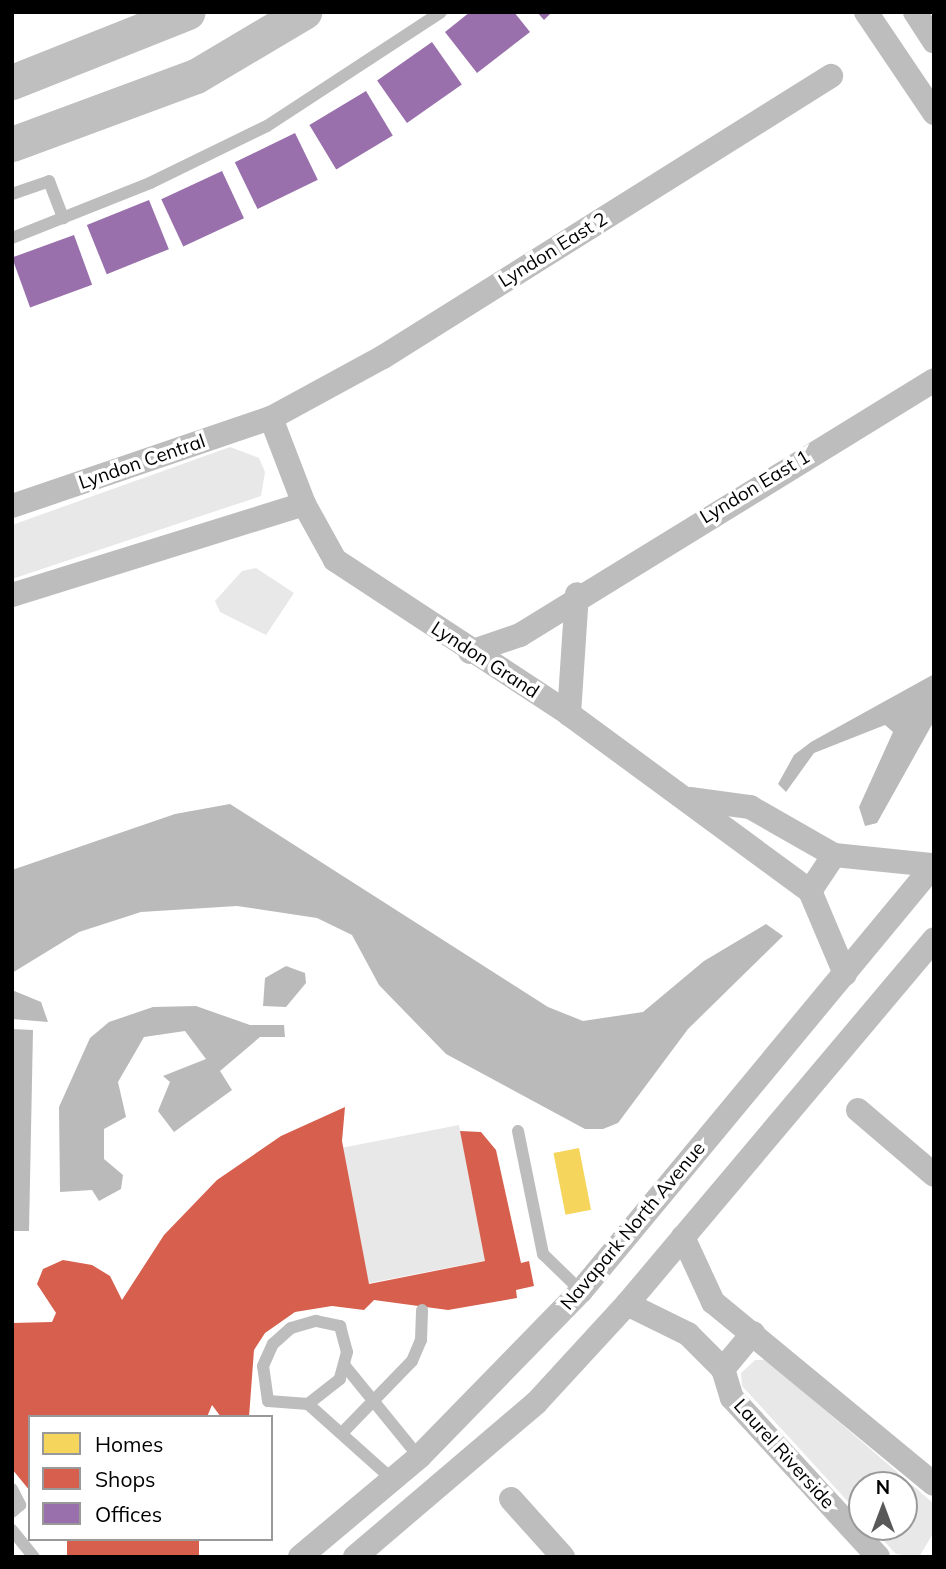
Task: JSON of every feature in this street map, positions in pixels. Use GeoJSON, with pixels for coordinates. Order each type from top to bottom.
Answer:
{"type":"FeatureCollection","features":[{"type":"Feature","properties":{"kind":"main road"},"geometry":{"type":"LineString","coordinates":[[12,82],[188,12]]}},
{"type":"Feature","properties":{"kind":"main road"},"geometry":{"type":"LineString","coordinates":[[12,144],[196,76],[304,12]]}},
{"type":"Feature","properties":{"kind":"street"},"geometry":{"type":"LineString","coordinates":[[866,12],[934,113]]}},
{"type":"Feature","properties":{"kind":"street"},"geometry":{"type":"LineString","coordinates":[[915,12],[934,41]]}},
{"type":"Feature","properties":{"kind":"street","name":"Lyndon East 2"},"geometry":{"type":"LineString","coordinates":[[271,418],[383,357],[831,76]]}},
{"type":"Feature","properties":{"kind":"street","name":"Lyndon East 1"},"geometry":{"type":"LineString","coordinates":[[470,652],[520,635],[577,594],[934,380]]}},
{"type":"Feature","properties":{"kind":"street","name":"Lyndon Grand"},"geometry":{"type":"LineString","coordinates":[[271,418],[304,504],[335,560],[470,652],[569,715],[810,891]]}},
{"type":"Feature","properties":{"kind":"street","name":"Lyndon Central"},"geometry":{"type":"LineString","coordinates":[[12,506],[271,418]]}},
{"type":"Feature","properties":{"kind":"street"},"geometry":{"type":"LineString","coordinates":[[12,595],[304,504]]}},
{"type":"Feature","properties":{"kind":"street"},"geometry":{"type":"LineString","coordinates":[[569,715],[577,594]]}},
{"type":"Feature","properties":{"kind":"street","name":"Lyndon Grand"},"geometry":{"type":"LineString","coordinates":[[686,799],[750,807],[834,855],[934,865]]}},
{"type":"Feature","properties":{"kind":"street"},"geometry":{"type":"LineString","coordinates":[[834,855],[810,891],[845,974]]}},
{"type":"Feature","properties":{"kind":"street","name":"Navapark North Avenue"},"geometry":{"type":"LineString","coordinates":[[300,1557],[419,1457],[581,1291],[934,865]]}},
{"type":"Feature","properties":{"kind":"street"},"geometry":{"type":"LineString","coordinates":[[355,1557],[444,1485],[536,1403],[626,1304],[934,939]]}},
{"type":"Feature","properties":{"kind":"street"},"geometry":{"type":"LineString","coordinates":[[858,1110],[934,1175]]}},
{"type":"Feature","properties":{"kind":"street"},"geometry":{"type":"LineString","coordinates":[[683,1237],[713,1302],[934,1484]]}},
{"type":"Feature","properties":{"kind":"street","name":"Laurel Riverside"},"geometry":{"type":"LineString","coordinates":[[626,1304],[688,1334],[723,1369],[732,1398],[878,1557]]}},
{"type":"Feature","properties":{"kind":"street"},"geometry":{"type":"LineString","coordinates":[[723,1369],[753,1333]]}},
{"type":"Feature","properties":{"kind":"street"},"geometry":{"type":"LineString","coordinates":[[419,1457],[444,1485]]}},
{"type":"Feature","properties":{"kind":"street"},"geometry":{"type":"LineString","coordinates":[[511,1499],[563,1557]]}},
{"type":"Feature","properties":{"kind":"lane"},"geometry":{"type":"LineString","coordinates":[[12,238],[63,218],[267,126],[441,12]]}},
{"type":"Feature","properties":{"kind":"lane"},"geometry":{"type":"LineString","coordinates":[[12,194],[49,181],[63,218]]}},
{"type":"Feature","properties":{"kind":"lane"},"geometry":{"type":"LineString","coordinates":[[518,1131],[543,1254],[581,1291]]}},
{"type":"Feature","properties":{"kind":"lane"},"geometry":{"type":"LineString","coordinates":[[343,1432],[412,1361],[421,1340],[422,1310]]}},
{"type":"Feature","properties":{"kind":"lane"},"geometry":{"type":"LineString","coordinates":[[393,1480],[343,1432],[308,1404],[268,1401],[263,1366],[272,1344],[291,1328],[328,1322],[340,1326],[345,1366],[419,1457]]}},
{"type":"Feature","properties":{"kind":"lane"},"geometry":{"type":"LineString","coordinates":[[308,1404],[331,1390],[345,1366]]}},
{"type":"Feature","properties":{"kind":"lane"},"geometry":{"type":"LineString","coordinates":[[12,1489],[20,1505],[12,1513]]}},
{"type":"Feature","properties":{"kind":"lane"},"geometry":{"type":"LineString","coordinates":[[12,1530],[34,1557]]}},
{"type":"Feature","properties":{"kind":"shaded area"},"geometry":{"type":"Polygon","coordinates":[[[230,447],[259,458],[265,472],[261,496],[12,579],[12,525],[230,447]]]}},
{"type":"Feature","properties":{"kind":"shaded area"},"geometry":{"type":"Polygon","coordinates":[[[256,568],[294,593],[266,635],[220,612],[215,601],[242,571],[256,568]]]}},
{"type":"Feature","properties":{"kind":"shaded area"},"geometry":{"type":"Polygon","coordinates":[[[934,674],[934,721],[877,823],[865,826],[859,807],[893,732],[885,725],[814,753],[786,792],[778,784],[794,755],[811,742],[934,674]]]}},
{"type":"Feature","properties":{"kind":"shaded area"},"geometry":{"type":"Polygon","coordinates":[[[230,804],[548,1007],[583,1021],[643,1012],[704,961],[766,924],[783,936],[688,1029],[618,1123],[603,1129],[585,1129],[446,1054],[379,985],[352,935],[317,918],[237,906],[141,912],[79,932],[12,973],[12,870],[175,814],[230,804]]]}},
{"type":"Feature","properties":{"kind":"shaded area"},"geometry":{"type":"Polygon","coordinates":[[[286,966],[305,973],[306,983],[286,1007],[263,1006],[265,978],[286,966]]]}},
{"type":"Feature","properties":{"kind":"shaded area"},"geometry":{"type":"Polygon","coordinates":[[[12,990],[41,1002],[48,1022],[12,1019],[12,990]]]}},
{"type":"Feature","properties":{"kind":"shaded area"},"geometry":{"type":"Polygon","coordinates":[[[196,1006],[250,1025],[284,1025],[285,1037],[260,1037],[220,1071],[232,1090],[174,1132],[158,1111],[170,1082],[163,1076],[206,1059],[185,1031],[144,1037],[118,1082],[126,1117],[104,1129],[104,1159],[123,1175],[121,1189],[99,1201],[92,1190],[60,1192],[59,1107],[90,1038],[109,1022],[153,1007],[196,1006]]]}},
{"type":"Feature","properties":{"kind":"shaded area"},"geometry":{"type":"Polygon","coordinates":[[[12,1029],[33,1030],[29,1231],[12,1231],[12,1029]]]}},
{"type":"Feature","properties":{"kind":"shaded area"},"geometry":{"type":"Polygon","coordinates":[[[459,1125],[485,1260],[369,1283],[342,1148],[459,1125]]]}},
{"type":"Feature","properties":{"kind":"shaded area"},"geometry":{"type":"Polygon","coordinates":[[[755,1360],[767,1360],[896,1471],[848,1471],[848,1502],[742,1386],[741,1373],[755,1360]]]}},
{"type":"Feature","properties":{"kind":"shaded area"},"geometry":{"type":"Polygon","coordinates":[[[918,1490],[933,1503],[934,1532],[919,1557],[896,1554],[884,1541],[918,1541],[918,1490]]]}},
{"type":"Feature","properties":{"kind":"building: Homes"},"geometry":{"type":"Polygon","coordinates":[[[579,1148],[591,1210],[565,1215],[553,1153],[579,1148]]]}},
{"type":"Feature","properties":{"kind":"building: Shops"},"geometry":{"type":"Polygon","coordinates":[[[345,1107],[342,1141],[369,1284],[485,1261],[460,1131],[481,1132],[496,1150],[521,1263],[529,1261],[534,1286],[516,1290],[517,1298],[448,1310],[374,1300],[364,1310],[332,1306],[295,1312],[265,1333],[254,1350],[249,1415],[220,1415],[212,1405],[208,1415],[28,1415],[28,1489],[12,1469],[12,1323],[52,1322],[56,1313],[37,1284],[43,1269],[63,1260],[92,1265],[110,1276],[122,1300],[164,1235],[217,1180],[281,1136],[345,1107]]]}},
{"type":"Feature","properties":{"kind":"building: Shops"},"geometry":{"type":"Polygon","coordinates":[[[67,1541],[199,1541],[199,1557],[67,1557],[67,1541]]]}},
{"type":"Feature","properties":{"kind":"building: Offices"},"geometry":{"type":"Polygon","coordinates":[[[470,12],[514,12],[530,32],[477,73],[445,32],[470,12]]]}},
{"type":"Feature","properties":{"kind":"building: Offices"},"geometry":{"type":"Polygon","coordinates":[[[537,12],[552,12],[544,20],[537,12]]]}},
{"type":"Feature","properties":{"kind":"building: Offices"},"geometry":{"type":"Polygon","coordinates":[[[432,42],[462,85],[407,123],[377,80],[432,42]]]}},
{"type":"Feature","properties":{"kind":"building: Offices"},"geometry":{"type":"Polygon","coordinates":[[[366,91],[393,136],[336,170],[309,125],[366,91]]]}},
{"type":"Feature","properties":{"kind":"building: Offices"},"geometry":{"type":"Polygon","coordinates":[[[295,133],[318,180],[258,209],[235,162],[295,133]]]}},
{"type":"Feature","properties":{"kind":"building: Offices"},"geometry":{"type":"Polygon","coordinates":[[[222,171],[244,218],[183,246],[161,199],[222,171]]]}},
{"type":"Feature","properties":{"kind":"building: Offices"},"geometry":{"type":"Polygon","coordinates":[[[149,200],[169,249],[107,274],[87,225],[149,200]]]}},
{"type":"Feature","properties":{"kind":"building: Offices"},"geometry":{"type":"Polygon","coordinates":[[[74,235],[92,285],[30,307],[12,258],[74,235]]]}}]}
